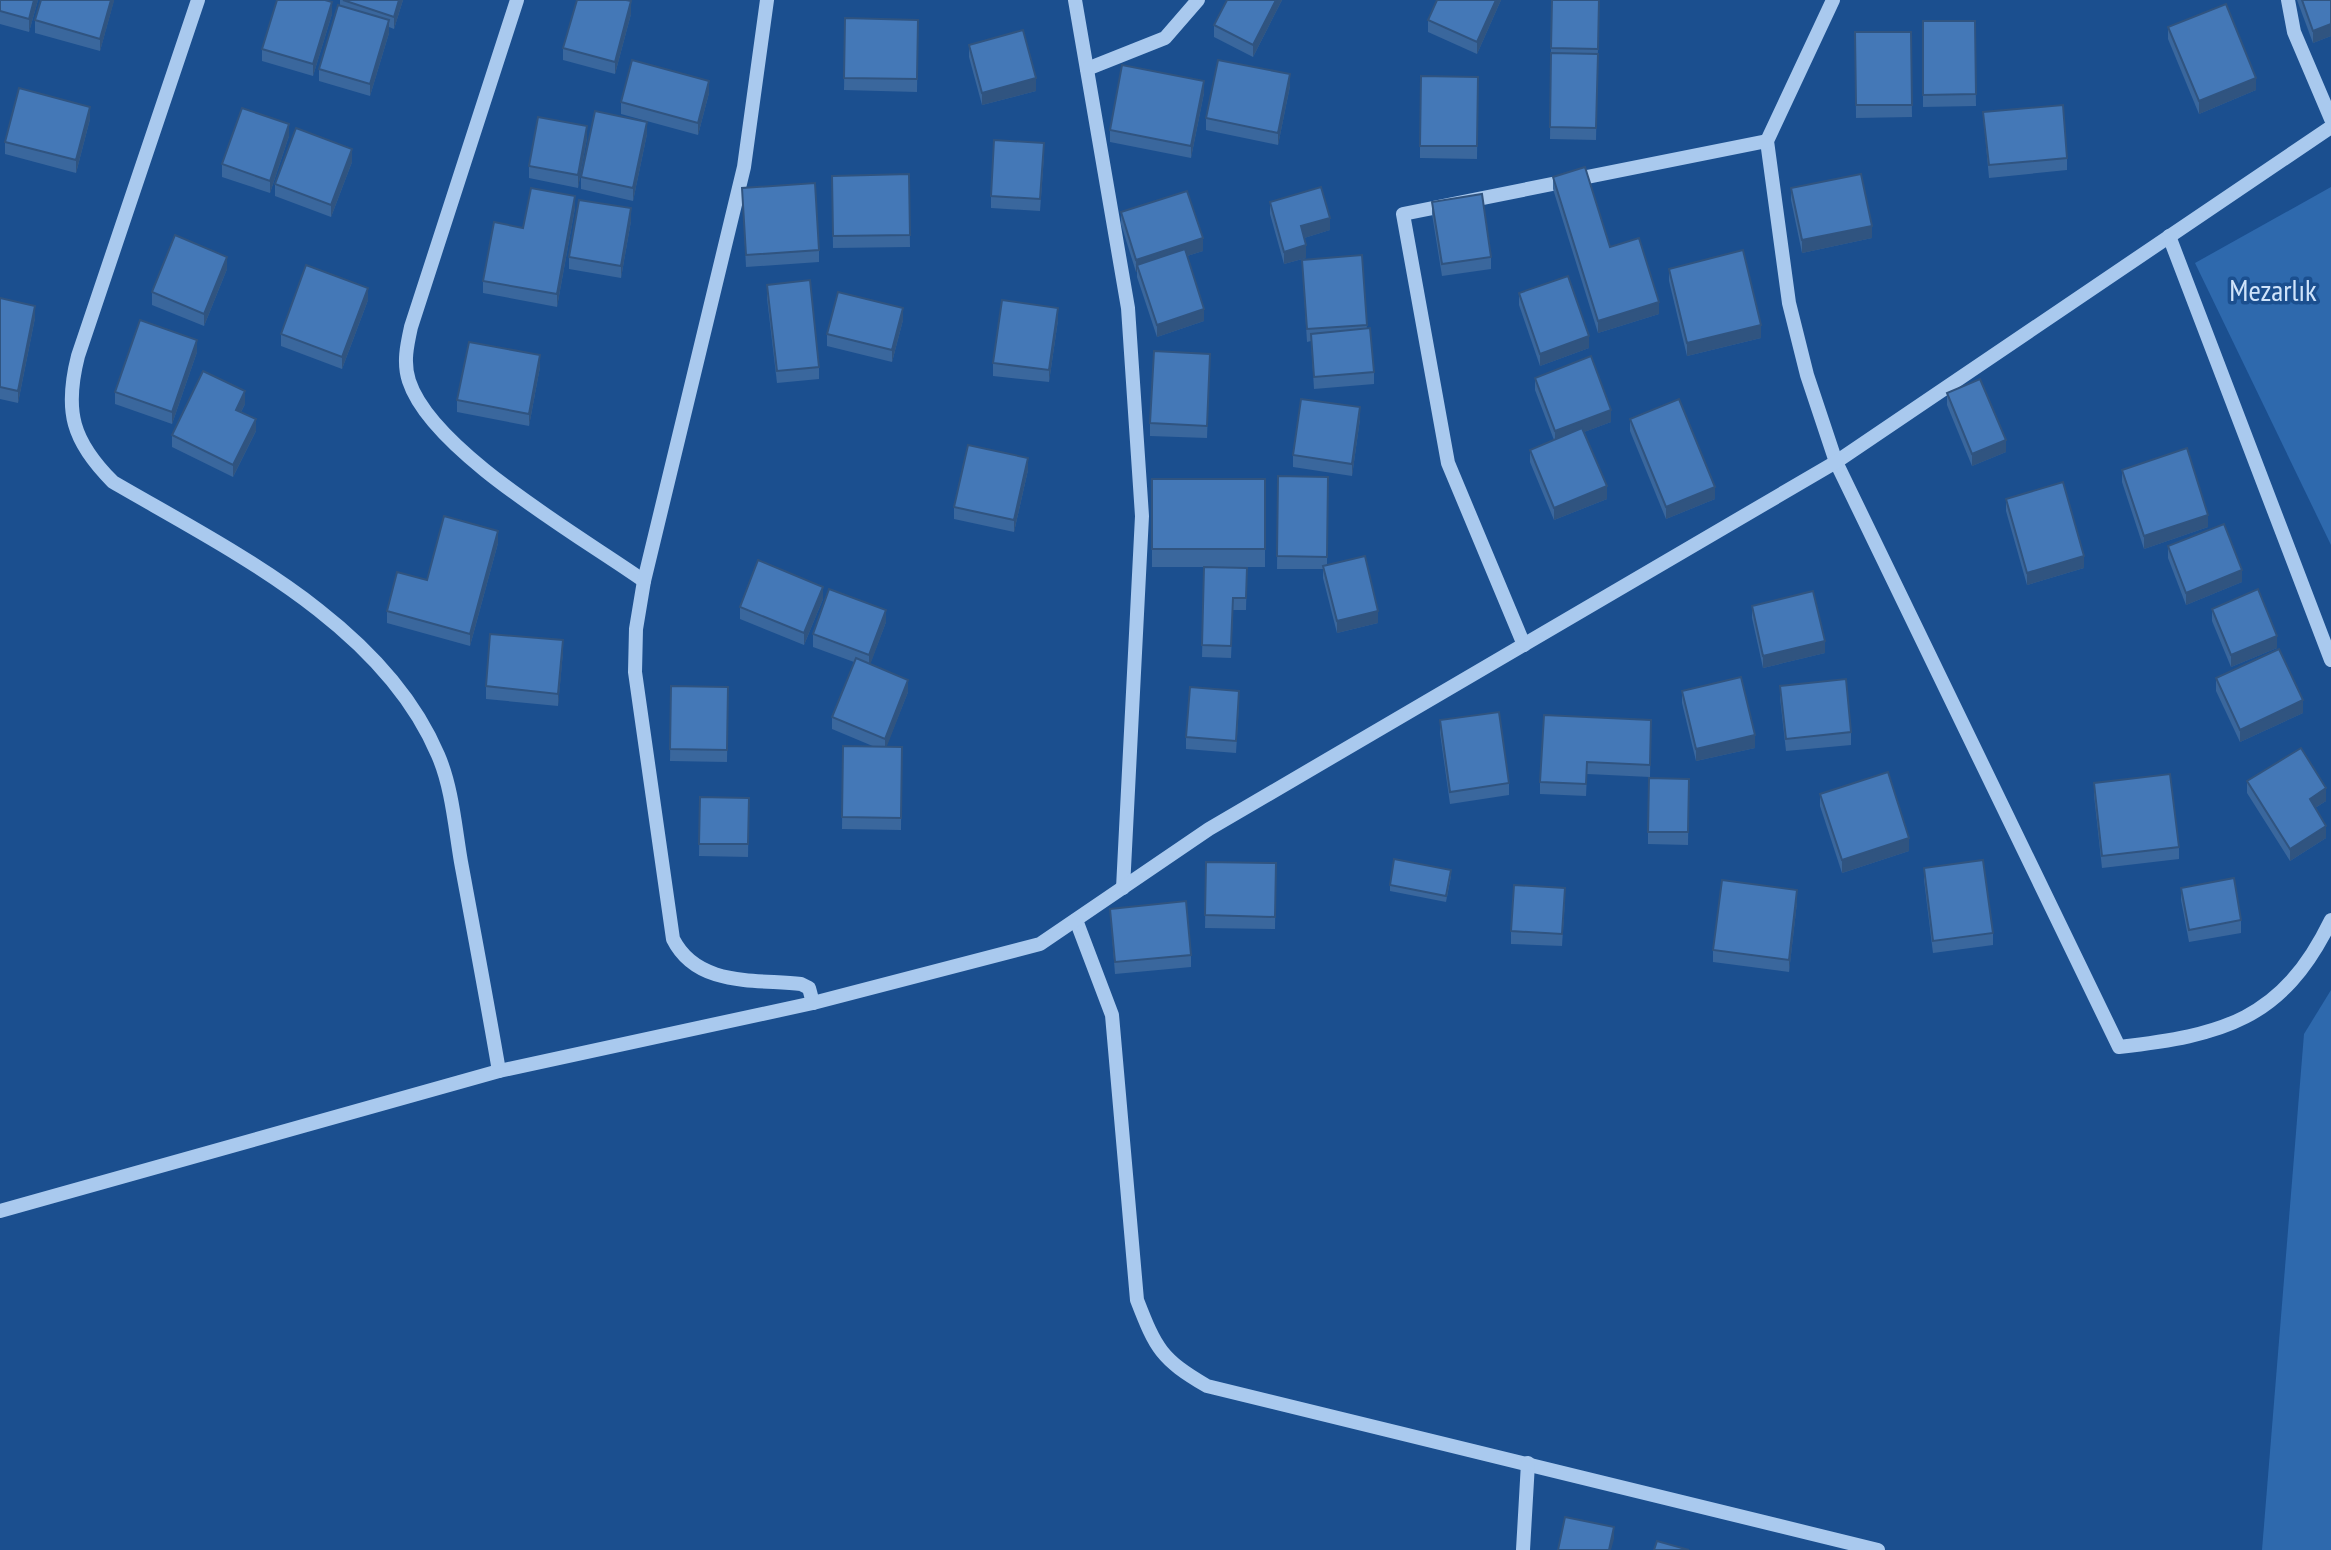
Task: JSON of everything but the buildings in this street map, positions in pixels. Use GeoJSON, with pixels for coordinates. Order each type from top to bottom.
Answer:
{"type":"FeatureCollection","features":[{"type":"Feature","properties":{"kind":"street"},"geometry":{"type":"LineString","coordinates":[[198,0],[78,356],[71,385],[71,415],[80,441],[94,463],[113,482],[260,568],[311,604],[349,637],[414,708],[439,756],[451,803],[499,1071]]}},
{"type":"Feature","properties":{"kind":"street"},"geometry":{"type":"LineString","coordinates":[[517,0],[411,327],[405,351],[408,380],[419,404],[470,459],[644,581]]}},
{"type":"Feature","properties":{"kind":"street"},"geometry":{"type":"LineString","coordinates":[[767,0],[744,167],[644,581],[636,629],[638,714],[673,939],[681,955],[693,967],[710,974],[801,984],[809,988],[813,1003]]}},
{"type":"Feature","properties":{"kind":"street"},"geometry":{"type":"LineString","coordinates":[[1075,0],[1128,308],[1142,516],[1123,888]]}},
{"type":"Feature","properties":{"kind":"street"},"geometry":{"type":"LineString","coordinates":[[1087,69],[1165,38],[1198,0]]}},
{"type":"Feature","properties":{"kind":"street"},"geometry":{"type":"LineString","coordinates":[[1833,0],[1767,141],[1789,303],[1807,375],[1836,462],[2119,1047],[2204,1035],[2263,1008],[2306,962],[2331,920]]}},
{"type":"Feature","properties":{"kind":"street"},"geometry":{"type":"LineString","coordinates":[[2288,0],[2294,32],[2331,119]]}},
{"type":"Feature","properties":{"kind":"street"},"geometry":{"type":"LineString","coordinates":[[0,1211],[499,1071],[813,1003],[1040,944],[1209,829],[1836,462],[2331,127]]}},
{"type":"Feature","properties":{"kind":"street"},"geometry":{"type":"LineString","coordinates":[[1524,645],[1448,463],[1403,214],[1767,141]]}},
{"type":"Feature","properties":{"kind":"street"},"geometry":{"type":"LineString","coordinates":[[2169,236],[2331,660]]}},
{"type":"Feature","properties":{"kind":"street"},"geometry":{"type":"LineString","coordinates":[[1076,920],[1112,1015],[1137,1300],[1153,1342],[1173,1366],[1207,1386],[1878,1550]]}},
{"type":"Feature","properties":{"kind":"street"},"geometry":{"type":"LineString","coordinates":[[1523,1550],[1528,1463]]}},
{"type":"Feature","properties":{"kind":"green space","name":"Mezarlık"},"geometry":{"type":"Polygon","coordinates":[[[2331,187],[2331,545],[2195,263],[2331,187]]]}},
{"type":"Feature","properties":{"kind":"green space"},"geometry":{"type":"Polygon","coordinates":[[[2331,990],[2331,1550],[2262,1550],[2304,1034],[2331,990]]]}}]}
